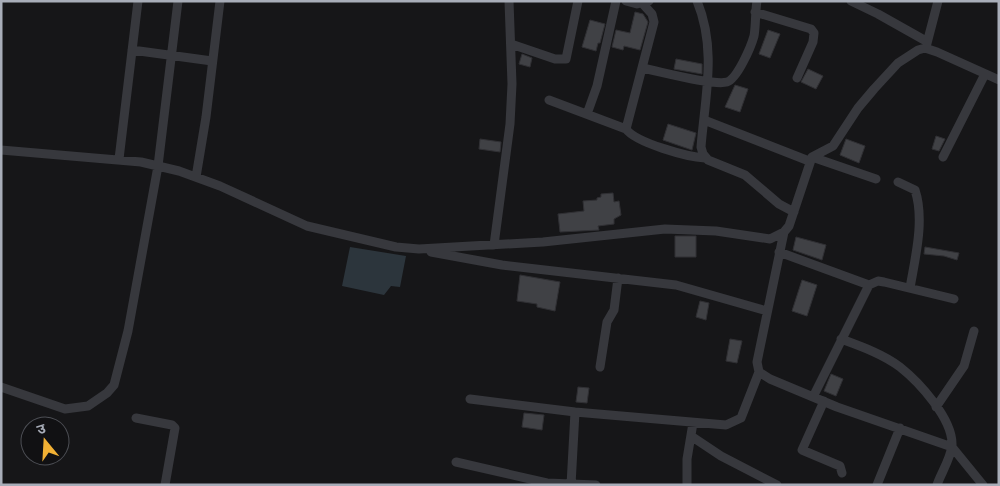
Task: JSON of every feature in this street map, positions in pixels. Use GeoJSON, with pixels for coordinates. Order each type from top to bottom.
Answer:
{"type":"FeatureCollection","features":[{"type":"Feature","properties":{"kind":"street"},"geometry":{"type":"LineString","coordinates":[[119,159],[138,1]]}},
{"type":"Feature","properties":{"kind":"street"},"geometry":{"type":"LineString","coordinates":[[1,387],[65,409],[88,406],[107,393],[114,385],[128,331],[158,166],[178,1]]}},
{"type":"Feature","properties":{"kind":"street"},"geometry":{"type":"LineString","coordinates":[[196,177],[206,117],[220,1]]}},
{"type":"Feature","properties":{"kind":"street"},"geometry":{"type":"LineString","coordinates":[[494,245],[510,124],[512,84],[510,1]]}},
{"type":"Feature","properties":{"kind":"street"},"geometry":{"type":"LineString","coordinates":[[511,44],[555,59],[566,59],[578,1]]}},
{"type":"Feature","properties":{"kind":"street"},"geometry":{"type":"LineString","coordinates":[[587,114],[597,86],[616,1]]}},
{"type":"Feature","properties":{"kind":"street"},"geometry":{"type":"LineString","coordinates":[[626,1],[646,2],[654,22],[626,129]]}},
{"type":"Feature","properties":{"kind":"street"},"geometry":{"type":"LineString","coordinates":[[698,1],[708,39],[708,81],[701,147],[705,158]]}},
{"type":"Feature","properties":{"kind":"street"},"geometry":{"type":"LineString","coordinates":[[642,68],[724,83],[734,77],[750,48],[754,35],[757,1]]}},
{"type":"Feature","properties":{"kind":"street"},"geometry":{"type":"LineString","coordinates":[[851,1],[878,14],[926,45],[999,80]]}},
{"type":"Feature","properties":{"kind":"street"},"geometry":{"type":"LineString","coordinates":[[470,399],[575,412],[693,423],[726,425],[738,421],[744,414],[759,372],[757,362],[779,252],[784,232],[794,212],[811,159],[833,146],[858,108],[898,63],[908,54],[926,45],[938,1]]}},
{"type":"Feature","properties":{"kind":"street"},"geometry":{"type":"LineString","coordinates":[[755,12],[811,29],[814,33],[813,42],[797,78]]}},
{"type":"Feature","properties":{"kind":"street"},"geometry":{"type":"LineString","coordinates":[[132,50],[212,61]]}},
{"type":"Feature","properties":{"kind":"street"},"geometry":{"type":"LineString","coordinates":[[943,157],[985,74]]}},
{"type":"Feature","properties":{"kind":"street"},"geometry":{"type":"LineString","coordinates":[[549,100],[626,129],[638,138],[684,154],[705,158],[745,175],[779,204],[794,212]]}},
{"type":"Feature","properties":{"kind":"street"},"geometry":{"type":"LineString","coordinates":[[704,120],[811,159],[876,179]]}},
{"type":"Feature","properties":{"kind":"street"},"geometry":{"type":"LineString","coordinates":[[1,150],[119,159],[158,166],[196,177],[307,226],[378,244],[419,249],[502,265],[694,288],[767,311]]}},
{"type":"Feature","properties":{"kind":"street"},"geometry":{"type":"LineString","coordinates":[[898,182],[915,190],[919,201],[917,240],[910,288]]}},
{"type":"Feature","properties":{"kind":"street"},"geometry":{"type":"LineString","coordinates":[[419,249],[494,245],[665,229],[716,231],[770,239],[784,232]]}},
{"type":"Feature","properties":{"kind":"street"},"geometry":{"type":"LineString","coordinates":[[779,252],[869,285]]}},
{"type":"Feature","properties":{"kind":"street"},"geometry":{"type":"LineString","coordinates":[[600,367],[607,322],[614,310],[618,278]]}},
{"type":"Feature","properties":{"kind":"street"},"geometry":{"type":"LineString","coordinates":[[813,397],[869,285],[878,281],[954,299]]}},
{"type":"Feature","properties":{"kind":"street"},"geometry":{"type":"LineString","coordinates":[[936,407],[964,366],[974,331]]}},
{"type":"Feature","properties":{"kind":"street"},"geometry":{"type":"LineString","coordinates":[[841,338],[867,349],[900,367],[936,407],[948,424],[952,447],[983,485]]}},
{"type":"Feature","properties":{"kind":"street"},"geometry":{"type":"LineString","coordinates":[[759,372],[770,380],[824,402],[952,447]]}},
{"type":"Feature","properties":{"kind":"street"},"geometry":{"type":"LineString","coordinates":[[824,402],[802,450],[840,466],[842,473]]}},
{"type":"Feature","properties":{"kind":"street"},"geometry":{"type":"LineString","coordinates":[[571,484],[575,412]]}},
{"type":"Feature","properties":{"kind":"street"},"geometry":{"type":"LineString","coordinates":[[136,418],[172,425],[175,428],[165,485]]}},
{"type":"Feature","properties":{"kind":"street"},"geometry":{"type":"LineString","coordinates":[[687,485],[687,459],[693,423]]}},
{"type":"Feature","properties":{"kind":"street"},"geometry":{"type":"LineString","coordinates":[[877,485],[900,428]]}},
{"type":"Feature","properties":{"kind":"street"},"geometry":{"type":"LineString","coordinates":[[691,436],[721,456],[778,485]]}},
{"type":"Feature","properties":{"kind":"street"},"geometry":{"type":"LineString","coordinates":[[937,485],[952,447]]}},
{"type":"Feature","properties":{"kind":"street"},"geometry":{"type":"LineString","coordinates":[[456,462],[538,482],[596,485]]}},
{"type":"Feature","properties":{"kind":"shaded area"},"geometry":{"type":"Polygon","coordinates":[[[350,247],[406,256],[400,287],[391,286],[384,295],[342,286],[350,247]]]}},
{"type":"Feature","properties":{"kind":"building"},"geometry":{"type":"Polygon","coordinates":[[[635,12],[643,14],[648,22],[640,50],[624,46],[623,50],[612,47],[616,30],[630,33],[635,12]]]}},
{"type":"Feature","properties":{"kind":"building"},"geometry":{"type":"Polygon","coordinates":[[[590,20],[605,24],[596,51],[582,47],[590,20]]]}},
{"type":"Feature","properties":{"kind":"building"},"geometry":{"type":"Polygon","coordinates":[[[768,30],[780,34],[770,58],[759,54],[768,30]]]}},
{"type":"Feature","properties":{"kind":"building"},"geometry":{"type":"Polygon","coordinates":[[[522,54],[532,58],[530,67],[519,64],[522,54]]]}},
{"type":"Feature","properties":{"kind":"building"},"geometry":{"type":"Polygon","coordinates":[[[676,59],[702,64],[702,74],[674,69],[676,59]]]}},
{"type":"Feature","properties":{"kind":"building"},"geometry":{"type":"Polygon","coordinates":[[[808,69],[823,76],[816,89],[801,82],[808,69]]]}},
{"type":"Feature","properties":{"kind":"building"},"geometry":{"type":"Polygon","coordinates":[[[735,85],[748,89],[740,112],[725,107],[735,85]]]}},
{"type":"Feature","properties":{"kind":"building"},"geometry":{"type":"Polygon","coordinates":[[[668,124],[696,133],[692,150],[663,140],[668,124]]]}},
{"type":"Feature","properties":{"kind":"building"},"geometry":{"type":"Polygon","coordinates":[[[936,136],[945,139],[939,151],[932,149],[936,136]]]}},
{"type":"Feature","properties":{"kind":"building"},"geometry":{"type":"Polygon","coordinates":[[[480,139],[501,142],[500,152],[479,149],[480,139]]]}},
{"type":"Feature","properties":{"kind":"building"},"geometry":{"type":"Polygon","coordinates":[[[846,139],[865,146],[859,163],[840,155],[846,139]]]}},
{"type":"Feature","properties":{"kind":"building"},"geometry":{"type":"Polygon","coordinates":[[[613,193],[614,202],[619,201],[621,215],[614,219],[614,224],[598,226],[599,230],[560,232],[558,214],[584,211],[583,201],[597,200],[597,198],[601,197],[601,194],[613,193]]]}},
{"type":"Feature","properties":{"kind":"building"},"geometry":{"type":"Polygon","coordinates":[[[675,236],[696,236],[696,257],[675,257],[675,236]]]}},
{"type":"Feature","properties":{"kind":"building"},"geometry":{"type":"Polygon","coordinates":[[[796,237],[826,245],[822,260],[793,250],[796,237]]]}},
{"type":"Feature","properties":{"kind":"building"},"geometry":{"type":"Polygon","coordinates":[[[925,247],[959,253],[957,260],[944,256],[924,254],[925,247]]]}},
{"type":"Feature","properties":{"kind":"building"},"geometry":{"type":"Polygon","coordinates":[[[520,275],[560,282],[555,311],[537,307],[537,304],[517,301],[520,275]]]}},
{"type":"Feature","properties":{"kind":"building"},"geometry":{"type":"Polygon","coordinates":[[[802,280],[817,285],[807,316],[792,311],[802,280]]]}},
{"type":"Feature","properties":{"kind":"building"},"geometry":{"type":"Polygon","coordinates":[[[700,301],[709,303],[706,320],[696,317],[700,301]]]}},
{"type":"Feature","properties":{"kind":"building"},"geometry":{"type":"Polygon","coordinates":[[[730,339],[742,341],[737,363],[726,361],[730,339]]]}},
{"type":"Feature","properties":{"kind":"building"},"geometry":{"type":"Polygon","coordinates":[[[831,374],[843,379],[836,396],[824,391],[831,374]]]}},
{"type":"Feature","properties":{"kind":"building"},"geometry":{"type":"Polygon","coordinates":[[[578,387],[589,388],[587,403],[576,402],[578,387]]]}},
{"type":"Feature","properties":{"kind":"building"},"geometry":{"type":"Polygon","coordinates":[[[524,413],[544,415],[542,430],[522,427],[524,413]]]}}]}
